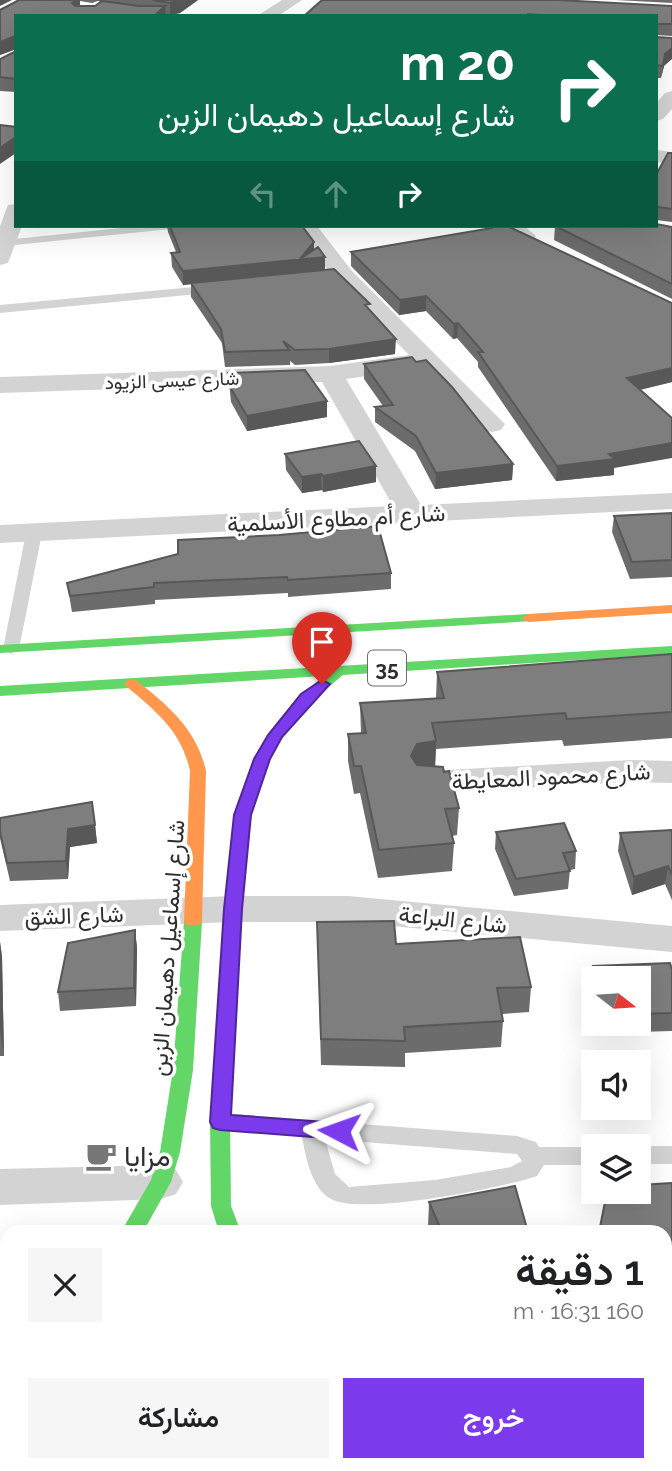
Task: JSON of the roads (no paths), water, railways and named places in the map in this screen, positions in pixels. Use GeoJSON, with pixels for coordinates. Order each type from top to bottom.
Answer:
{"type":"FeatureCollection","features":[{"type":"Feature","properties":{"kind":"main road","name":"35"},"geometry":{"type":"LineString","coordinates":[[6,649],[672,609]]}},
{"type":"Feature","properties":{"kind":"main road","name":"35"},"geometry":{"type":"LineString","coordinates":[[0,691],[672,650]]}},
{"type":"Feature","properties":{"kind":"main road"},"geometry":{"type":"LineString","coordinates":[[228,1225],[221,1206],[220,1122],[233,909],[243,815],[262,759],[286,721],[338,671]]}},
{"type":"Feature","properties":{"kind":"main road","name":"شارع إسماعيل دهيمان الزبن"},"geometry":{"type":"LineString","coordinates":[[132,684],[178,722],[196,754],[199,806],[183,1070],[170,1152],[161,1182],[136,1225]]}},
{"type":"Feature","properties":{"kind":"street"},"geometry":{"type":"LineString","coordinates":[[658,114],[672,97]]}},
{"type":"Feature","properties":{"kind":"street"},"geometry":{"type":"LineString","coordinates":[[3,250],[14,216]]}},
{"type":"Feature","properties":{"kind":"street"},"geometry":{"type":"LineString","coordinates":[[307,228],[337,277],[428,360],[492,424]]}},
{"type":"Feature","properties":{"kind":"street"},"geometry":{"type":"LineString","coordinates":[[520,228],[549,248]]}},
{"type":"Feature","properties":{"kind":"street","name":"شارع عيسى الزيود"},"geometry":{"type":"LineString","coordinates":[[0,385],[330,374],[428,360]]}},
{"type":"Feature","properties":{"kind":"street"},"geometry":{"type":"LineString","coordinates":[[330,374],[412,514]]}},
{"type":"Feature","properties":{"kind":"street","name":"شارع أم مطاوع الأسلمية"},"geometry":{"type":"LineString","coordinates":[[0,534],[672,502]]}},
{"type":"Feature","properties":{"kind":"street","name":"شارع محمود المعايطة"},"geometry":{"type":"LineString","coordinates":[[429,782],[631,771],[672,772]]}},
{"type":"Feature","properties":{"kind":"street","name":"شارع الشق"},"geometry":{"type":"LineString","coordinates":[[0,918],[233,909]]}},
{"type":"Feature","properties":{"kind":"street","name":"شارع البراعة"},"geometry":{"type":"LineString","coordinates":[[233,909],[361,910],[672,939]]}},
{"type":"Feature","properties":{"kind":"street"},"geometry":{"type":"LineString","coordinates":[[0,1187],[161,1182]]}},
{"type":"Feature","properties":{"kind":"lane"},"geometry":{"type":"LineString","coordinates":[[3,250],[157,228]]}},
{"type":"Feature","properties":{"kind":"lane"},"geometry":{"type":"LineString","coordinates":[[0,309],[234,287]]}},
{"type":"Feature","properties":{"kind":"lane"},"geometry":{"type":"LineString","coordinates":[[6,649],[34,533]]}},
{"type":"Feature","properties":{"kind":"lane"},"geometry":{"type":"LineString","coordinates":[[220,1122],[311,1129],[517,1145],[528,1148],[534,1162],[528,1170],[511,1176],[435,1189],[348,1196],[336,1194],[328,1186],[311,1129]]}},
{"type":"Feature","properties":{"kind":"lane"},"geometry":{"type":"LineString","coordinates":[[651,1155],[672,1155]]}},
{"type":"Feature","properties":{"kind":"lane"},"geometry":{"type":"LineString","coordinates":[[533,1156],[581,1156]]}},
{"type":"Feature","properties":{"kind":"place","name":"مزايا"},"geometry":{"type":"Point","coordinates":[101,1156]}}]}
